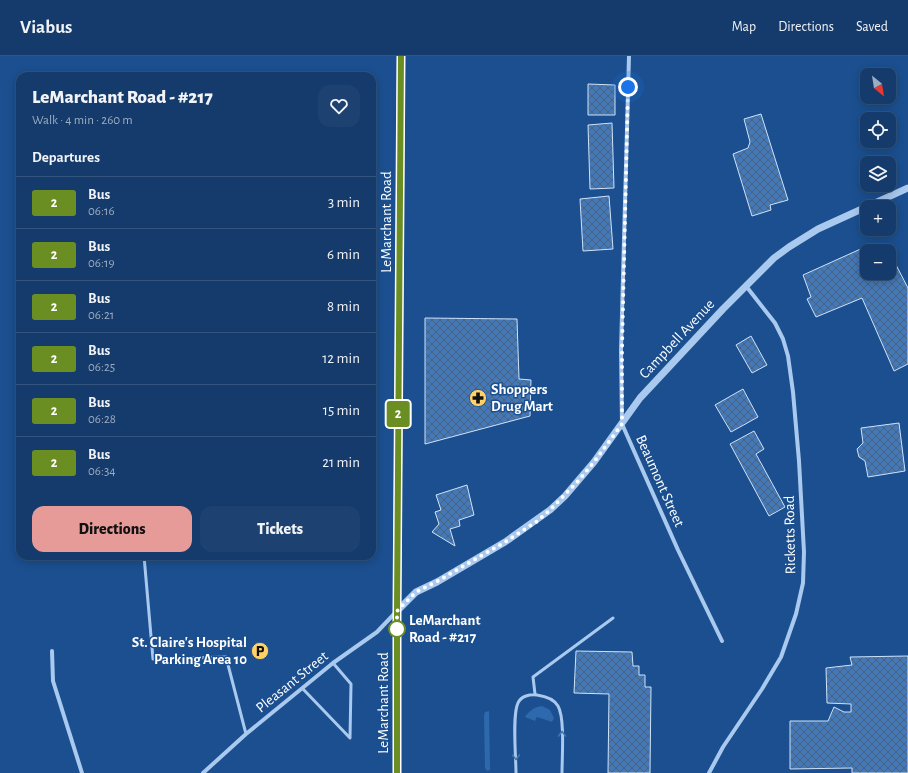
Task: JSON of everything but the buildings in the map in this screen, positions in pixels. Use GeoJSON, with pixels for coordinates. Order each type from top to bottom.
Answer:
{"type":"FeatureCollection","features":[{"type":"Feature","properties":{"kind":"main road","name":"LeMarchant Road"},"geometry":{"type":"LineString","coordinates":[[397,773],[401,56]]}},
{"type":"Feature","properties":{"kind":"street","name":"Beaumont Street"},"geometry":{"type":"LineString","coordinates":[[629,56],[622,350],[622,424],[678,550],[722,641]]}},
{"type":"Feature","properties":{"kind":"street","name":"Campbell Avenue"},"geometry":{"type":"LineString","coordinates":[[397,611],[416,592],[505,542],[536,522],[565,496],[589,468],[640,398],[653,383],[774,258],[818,228],[908,188]]}},
{"type":"Feature","properties":{"kind":"street","name":"Ricketts Road"},"geometry":{"type":"LineString","coordinates":[[709,773],[723,747],[762,689],[781,657],[796,614],[803,583],[804,552],[800,476],[793,392],[788,356],[783,339],[775,323],[746,286]]}},
{"type":"Feature","properties":{"kind":"street","name":"Pleasant Street"},"geometry":{"type":"LineString","coordinates":[[203,773],[246,734],[333,664],[376,632],[397,611]]}},
{"type":"Feature","properties":{"kind":"street"},"geometry":{"type":"LineString","coordinates":[[52,651],[53,681],[82,773]]}},
{"type":"Feature","properties":{"kind":"lane"},"geometry":{"type":"LineString","coordinates":[[144,560],[153,660],[226,657],[246,734]]}},
{"type":"Feature","properties":{"kind":"lane"},"geometry":{"type":"LineString","coordinates":[[535,694],[533,677],[613,618]]}},
{"type":"Feature","properties":{"kind":"lane"},"geometry":{"type":"LineString","coordinates":[[303,689],[350,738],[351,684],[333,664]]}},
{"type":"Feature","properties":{"kind":"lane"},"geometry":{"type":"LineString","coordinates":[[516,773],[515,712],[519,701],[528,695],[535,694],[548,698],[558,705],[562,718],[562,773]]}},
{"type":"Feature","properties":{"kind":"shaded area"},"geometry":{"type":"Polygon","coordinates":[[[542,706],[550,710],[554,718],[552,722],[537,717],[535,721],[525,717],[532,710],[542,706]]]}},
{"type":"Feature","properties":{"kind":"shaded area"},"geometry":{"type":"Polygon","coordinates":[[[489,711],[490,770],[487,771],[485,768],[484,715],[485,712],[489,711]]]}},
{"type":"Feature","properties":{"kind":"bus line","name":"2"},"geometry":{"type":"LineString","coordinates":[[397,773],[401,56]]}},
{"type":"Feature","properties":{"kind":"place","name":"Shoppers Drug Mart"},"geometry":{"type":"Point","coordinates":[478,398]}},
{"type":"Feature","properties":{"kind":"place","name":"LeMarchant Road - #217"},"geometry":{"type":"Point","coordinates":[397,629]}},
{"type":"Feature","properties":{"kind":"place","name":"St. Claire's Hospital Parking Area 10"},"geometry":{"type":"Point","coordinates":[260,651]}},
{"type":"Feature","properties":{"kind":"route"},"geometry":{"type":"LineString","coordinates":[[397,629],[397,634],[397,611],[416,592],[505,542],[536,522],[550,510],[579,480],[622,424],[622,350],[628,87]]}}]}
